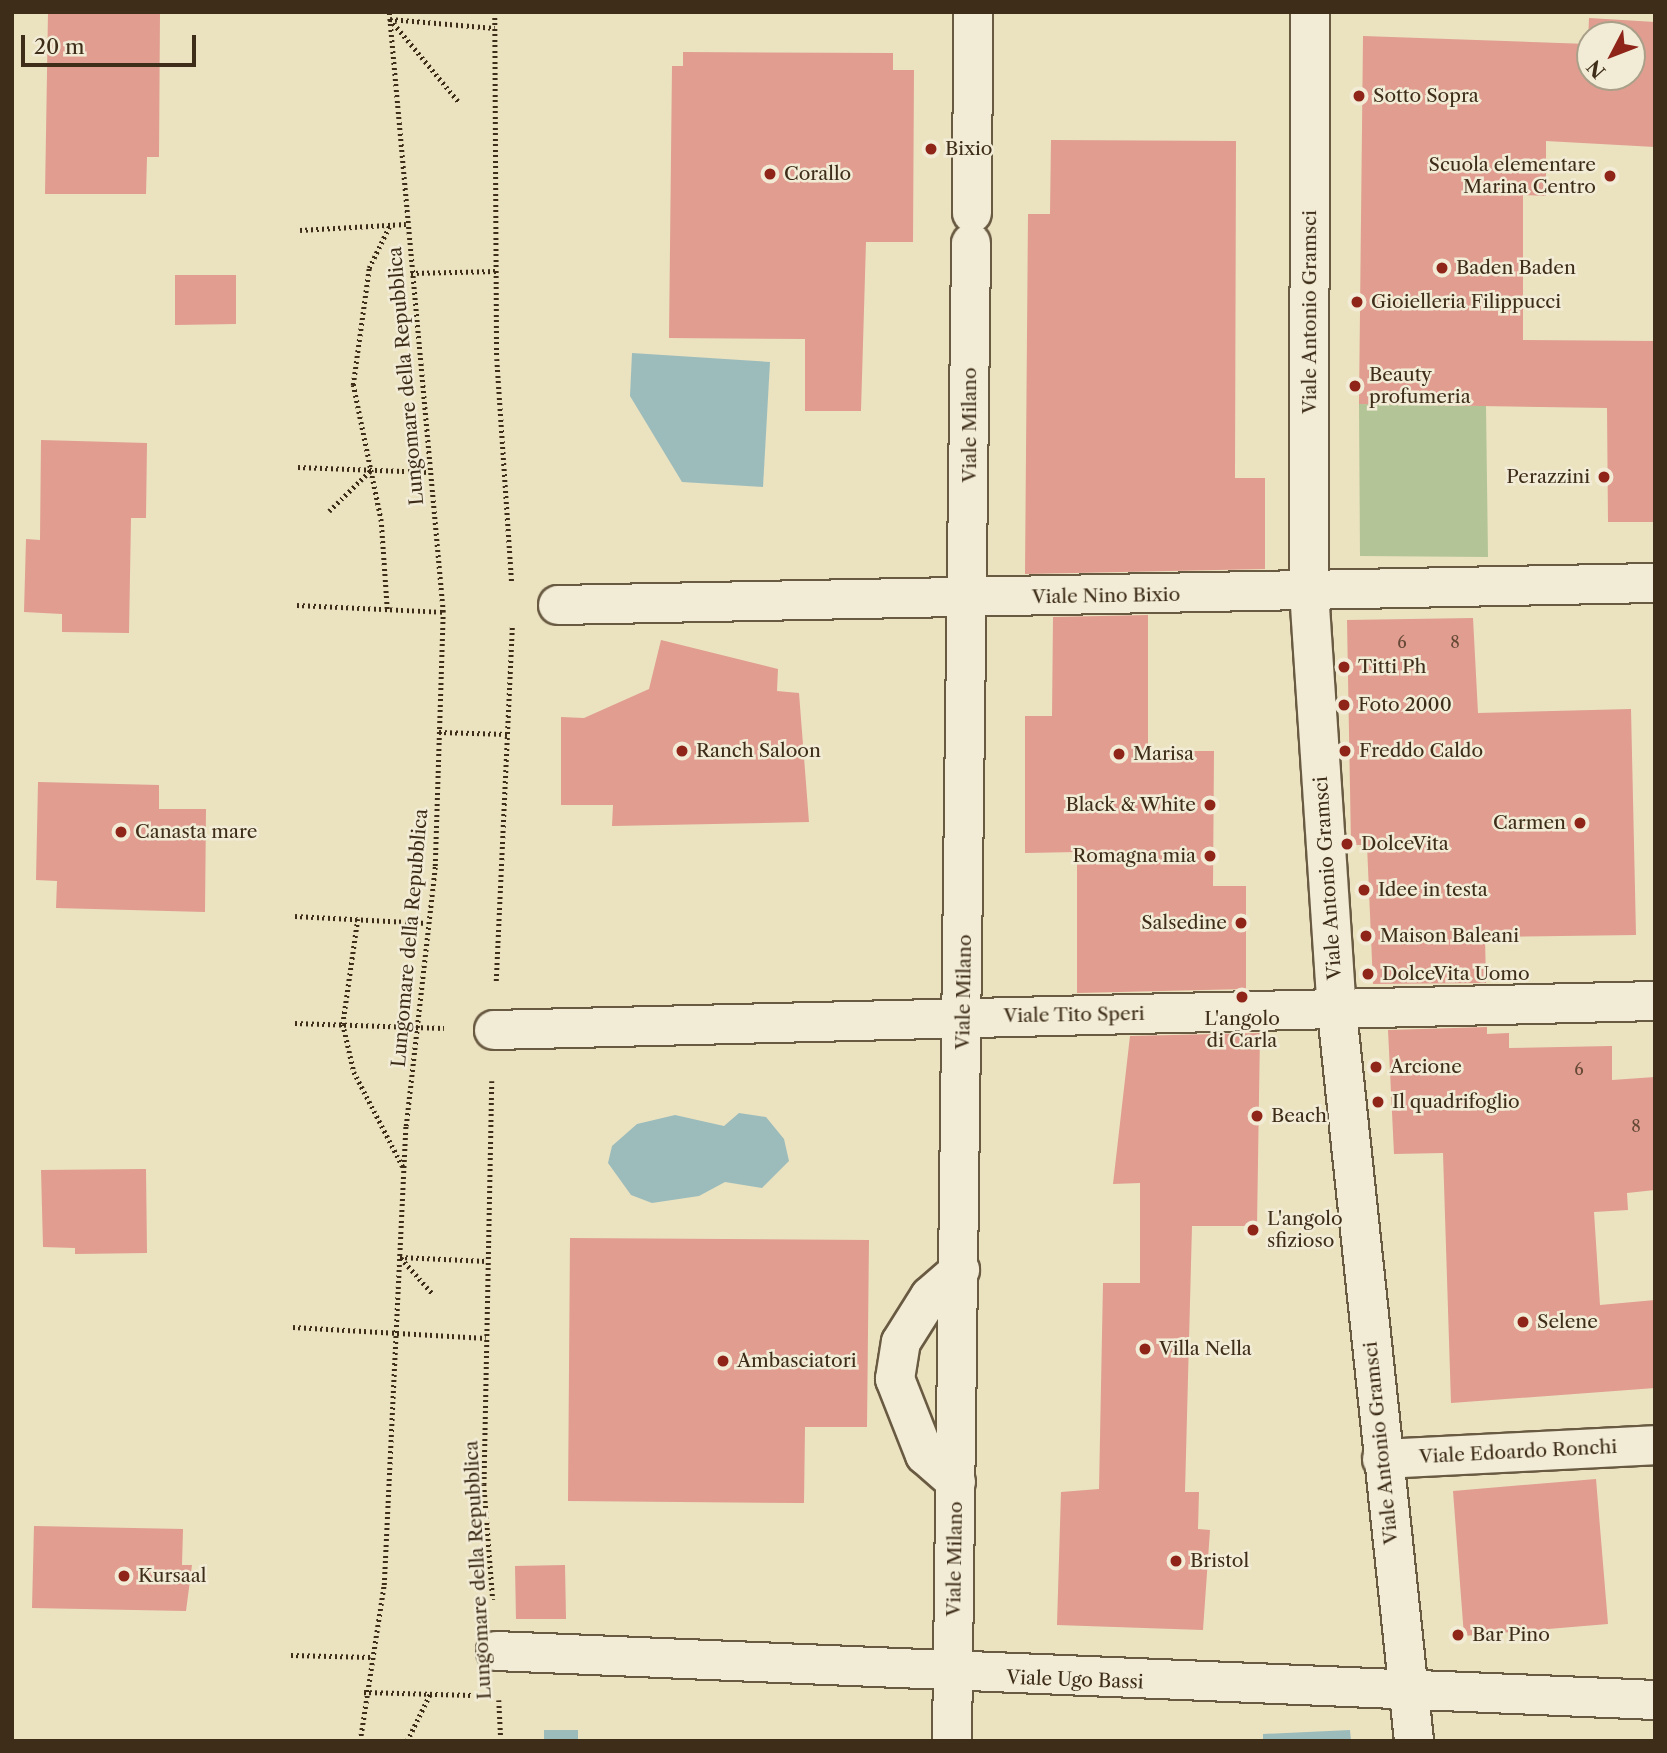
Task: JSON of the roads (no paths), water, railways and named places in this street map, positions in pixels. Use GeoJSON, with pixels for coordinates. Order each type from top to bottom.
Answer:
{"type":"FeatureCollection","features":[{"type":"Feature","properties":{"kind":"street","name":"Viale Milano"},"geometry":{"type":"LineString","coordinates":[[952,1741],[964,1017],[974,12]]}},
{"type":"Feature","properties":{"kind":"street","name":"Viale Antonio Gramsci"},"geometry":{"type":"LineString","coordinates":[[1310,12],[1309,591],[1337,1012],[1382,1459],[1411,1693],[1414,1741]]}},
{"type":"Feature","properties":{"kind":"street","name":"Viale Nino Bixio"},"geometry":{"type":"LineString","coordinates":[[558,605],[968,600],[1655,583]]}},
{"type":"Feature","properties":{"kind":"street","name":"Viale Tito Speri"},"geometry":{"type":"LineString","coordinates":[[494,1030],[964,1017],[1337,1012],[1655,1000]]}},
{"type":"Feature","properties":{"kind":"street"},"geometry":{"type":"LineString","coordinates":[[956,1482],[926,1455],[905,1419],[895,1379],[901,1342],[930,1296],[960,1270]]}},
{"type":"Feature","properties":{"kind":"street","name":"Viale Edoardo Ronchi"},"geometry":{"type":"LineString","coordinates":[[1382,1459],[1655,1445]]}},
{"type":"Feature","properties":{"kind":"street","name":"Viale Ugo Bassi"},"geometry":{"type":"LineString","coordinates":[[496,1651],[952,1675],[1655,1700]]}},
{"type":"Feature","properties":{"kind":"water"},"geometry":{"type":"Polygon","coordinates":[[[632,353],[770,362],[763,487],[682,482],[630,396],[632,353]]]}},
{"type":"Feature","properties":{"kind":"water"},"geometry":{"type":"Polygon","coordinates":[[[739,1113],[766,1117],[784,1139],[789,1161],[762,1188],[725,1182],[699,1196],[652,1203],[631,1195],[608,1163],[612,1146],[637,1124],[675,1115],[724,1126],[739,1113]]]}},
{"type":"Feature","properties":{"kind":"water"},"geometry":{"type":"Polygon","coordinates":[[[544,1730],[578,1730],[578,1741],[544,1741],[544,1730]]]}},
{"type":"Feature","properties":{"kind":"water"},"geometry":{"type":"Polygon","coordinates":[[[1350,1730],[1351,1741],[1263,1741],[1263,1734],[1350,1730]]]}},
{"type":"Feature","properties":{"kind":"place","name":"Sotto Sopra"},"geometry":{"type":"Point","coordinates":[1359,96]}},
{"type":"Feature","properties":{"kind":"place","name":"Bixio"},"geometry":{"type":"Point","coordinates":[931,149]}},
{"type":"Feature","properties":{"kind":"place","name":"Corallo"},"geometry":{"type":"Point","coordinates":[770,174]}},
{"type":"Feature","properties":{"kind":"place","name":"Scuola elementare Marina Centro"},"geometry":{"type":"Point","coordinates":[1610,176]}},
{"type":"Feature","properties":{"kind":"place","name":"Baden Baden"},"geometry":{"type":"Point","coordinates":[1442,268]}},
{"type":"Feature","properties":{"kind":"place","name":"Gioielleria Filippucci"},"geometry":{"type":"Point","coordinates":[1357,302]}},
{"type":"Feature","properties":{"kind":"place","name":"Beauty profumeria"},"geometry":{"type":"Point","coordinates":[1355,386]}},
{"type":"Feature","properties":{"kind":"place","name":"Perazzini"},"geometry":{"type":"Point","coordinates":[1604,477]}},
{"type":"Feature","properties":{"kind":"place","name":"Titti Ph"},"geometry":{"type":"Point","coordinates":[1344,667]}},
{"type":"Feature","properties":{"kind":"place","name":"Foto 2000"},"geometry":{"type":"Point","coordinates":[1344,705]}},
{"type":"Feature","properties":{"kind":"place","name":"Ranch Saloon"},"geometry":{"type":"Point","coordinates":[682,751]}},
{"type":"Feature","properties":{"kind":"place","name":"Freddo Caldo"},"geometry":{"type":"Point","coordinates":[1345,751]}},
{"type":"Feature","properties":{"kind":"place","name":"Marisa"},"geometry":{"type":"Point","coordinates":[1119,754]}},
{"type":"Feature","properties":{"kind":"place","name":"Black & White"},"geometry":{"type":"Point","coordinates":[1210,805]}},
{"type":"Feature","properties":{"kind":"place","name":"Carmen"},"geometry":{"type":"Point","coordinates":[1580,823]}},
{"type":"Feature","properties":{"kind":"place","name":"Canasta mare"},"geometry":{"type":"Point","coordinates":[121,832]}},
{"type":"Feature","properties":{"kind":"place","name":"DolceVita"},"geometry":{"type":"Point","coordinates":[1347,844]}},
{"type":"Feature","properties":{"kind":"place","name":"Romagna mia"},"geometry":{"type":"Point","coordinates":[1210,856]}},
{"type":"Feature","properties":{"kind":"place","name":"Idee in testa"},"geometry":{"type":"Point","coordinates":[1364,890]}},
{"type":"Feature","properties":{"kind":"place","name":"Salsedine"},"geometry":{"type":"Point","coordinates":[1241,923]}},
{"type":"Feature","properties":{"kind":"place","name":"Maison Baleani"},"geometry":{"type":"Point","coordinates":[1366,936]}},
{"type":"Feature","properties":{"kind":"place","name":"DolceVita Uomo"},"geometry":{"type":"Point","coordinates":[1368,974]}},
{"type":"Feature","properties":{"kind":"place","name":"L'angolo di Carla"},"geometry":{"type":"Point","coordinates":[1242,997]}},
{"type":"Feature","properties":{"kind":"place","name":"Arcione"},"geometry":{"type":"Point","coordinates":[1376,1067]}},
{"type":"Feature","properties":{"kind":"place","name":"Il quadrifoglio"},"geometry":{"type":"Point","coordinates":[1378,1102]}},
{"type":"Feature","properties":{"kind":"place","name":"Beach"},"geometry":{"type":"Point","coordinates":[1257,1116]}},
{"type":"Feature","properties":{"kind":"place","name":"L'angolo sfizioso"},"geometry":{"type":"Point","coordinates":[1253,1230]}},
{"type":"Feature","properties":{"kind":"place","name":"Selene"},"geometry":{"type":"Point","coordinates":[1523,1322]}},
{"type":"Feature","properties":{"kind":"place","name":"Villa Nella"},"geometry":{"type":"Point","coordinates":[1145,1349]}},
{"type":"Feature","properties":{"kind":"place","name":"Ambasciatori"},"geometry":{"type":"Point","coordinates":[723,1361]}},
{"type":"Feature","properties":{"kind":"place","name":"Bristol"},"geometry":{"type":"Point","coordinates":[1176,1561]}},
{"type":"Feature","properties":{"kind":"place","name":"Kursaal"},"geometry":{"type":"Point","coordinates":[124,1576]}},
{"type":"Feature","properties":{"kind":"place","name":"Bar Pino"},"geometry":{"type":"Point","coordinates":[1458,1635]}}]}
